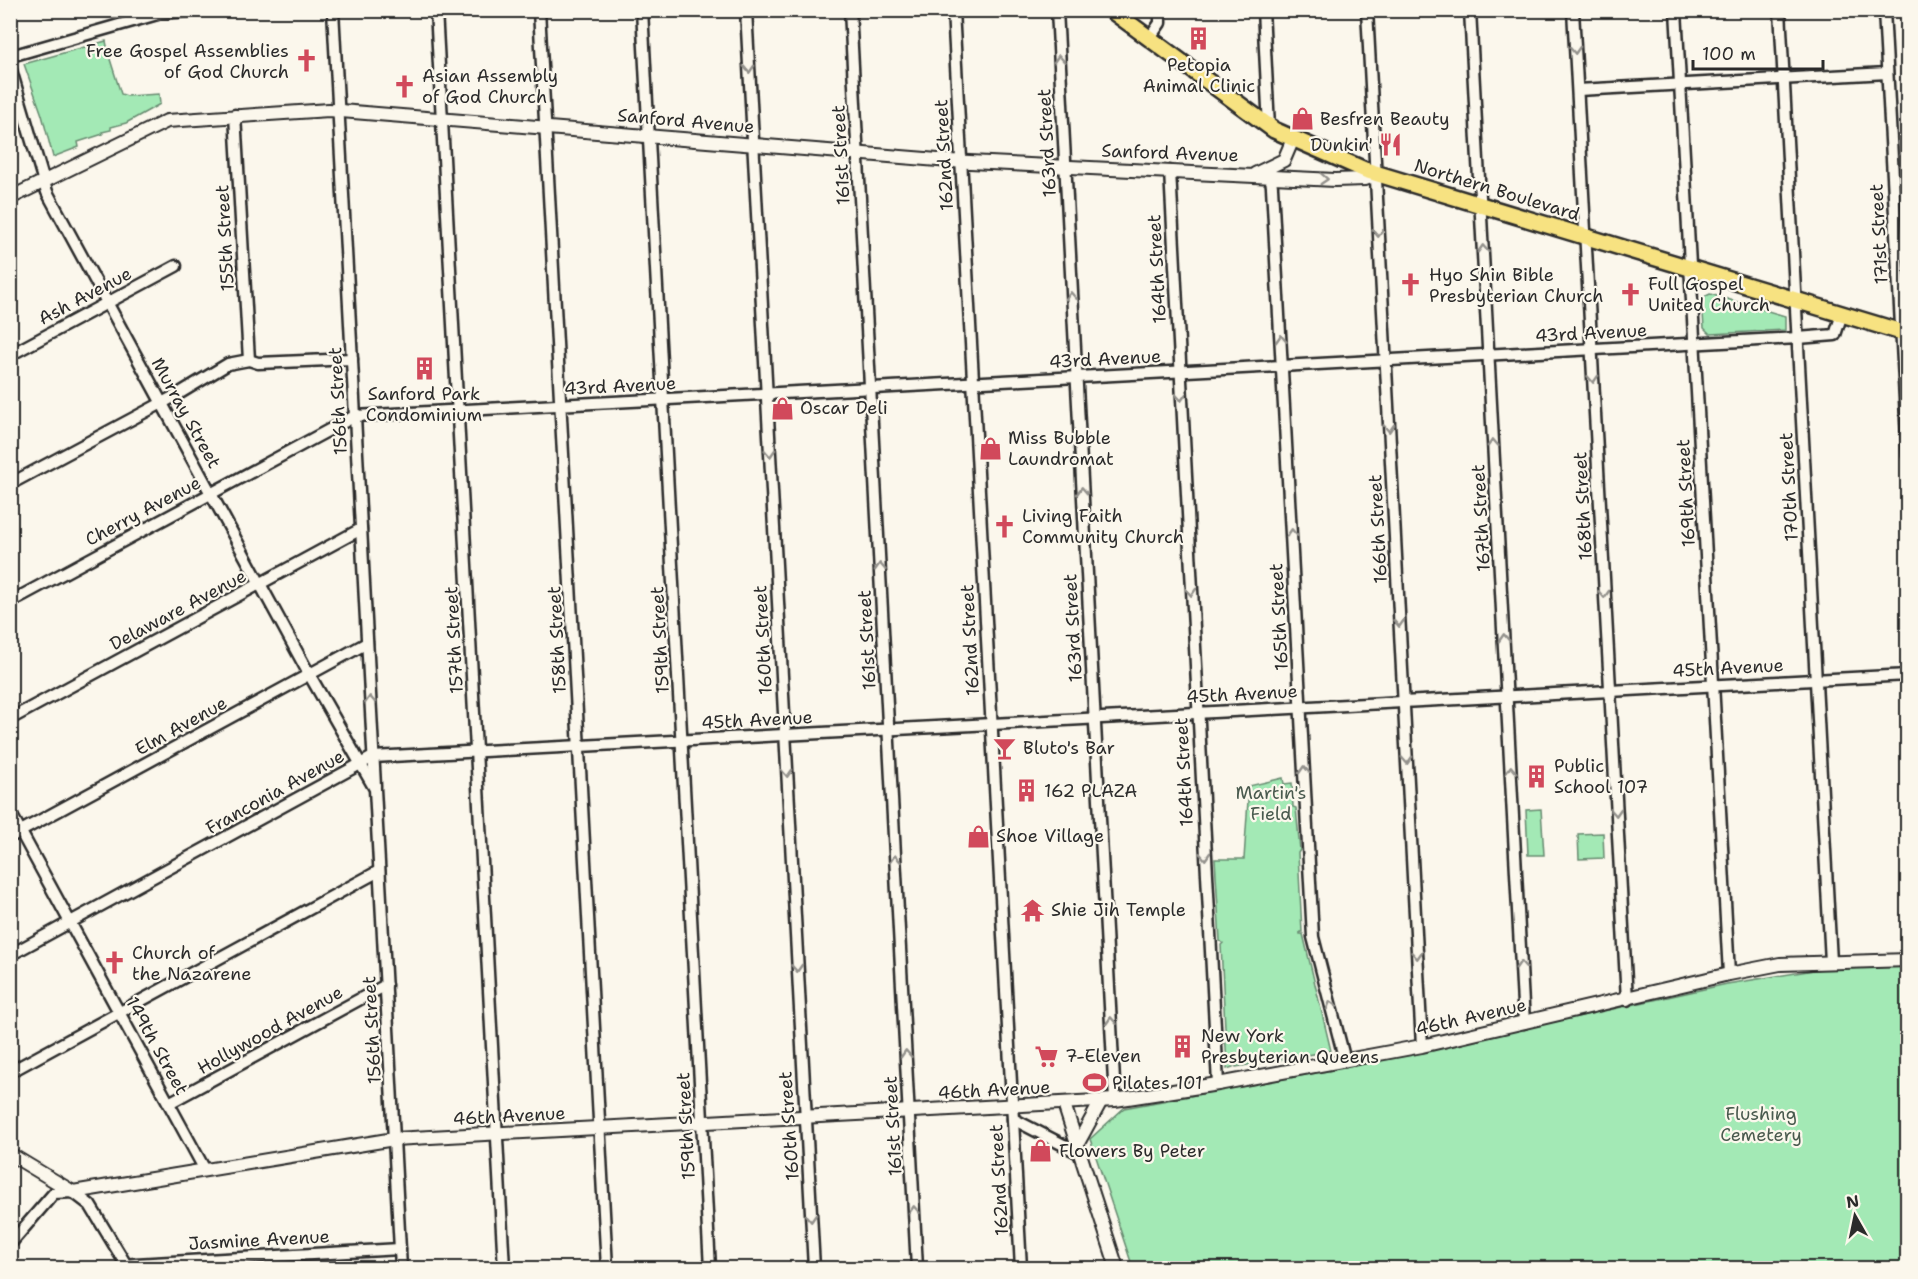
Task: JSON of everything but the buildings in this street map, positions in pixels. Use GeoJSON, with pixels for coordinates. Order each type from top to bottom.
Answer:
{"type":"FeatureCollection","features":[{"type":"Feature","properties":{"kind":"main road","name":"Northern Boulevard"},"geometry":{"type":"LineString","coordinates":[[1111,10],[1272,129],[1376,175],[1904,333]]}},
{"type":"Feature","properties":{"kind":"street"},"geometry":{"type":"LineString","coordinates":[[10,55],[161,13],[204,10]]}},
{"type":"Feature","properties":{"kind":"street","name":"156th Street"},"geometry":{"type":"LineString","coordinates":[[333,10],[401,1269]]}},
{"type":"Feature","properties":{"kind":"street","name":"157th Street"},"geometry":{"type":"LineString","coordinates":[[436,10],[504,1269]]}},
{"type":"Feature","properties":{"kind":"street","name":"158th Street"},"geometry":{"type":"LineString","coordinates":[[539,10],[607,1269]]}},
{"type":"Feature","properties":{"kind":"street","name":"159th Street"},"geometry":{"type":"LineString","coordinates":[[642,10],[710,1269]]}},
{"type":"Feature","properties":{"kind":"street","name":"160th Street"},"geometry":{"type":"LineString","coordinates":[[746,10],[814,1269]]}},
{"type":"Feature","properties":{"kind":"street","name":"161st Street"},"geometry":{"type":"LineString","coordinates":[[850,10],[917,1269]]}},
{"type":"Feature","properties":{"kind":"street","name":"162nd Street"},"geometry":{"type":"LineString","coordinates":[[953,10],[1021,1269]]}},
{"type":"Feature","properties":{"kind":"street","name":"163rd Street"},"geometry":{"type":"LineString","coordinates":[[1057,10],[1115,1100]]}},
{"type":"Feature","properties":{"kind":"street"},"geometry":{"type":"LineString","coordinates":[[1149,39],[1160,23],[1160,10]]}},
{"type":"Feature","properties":{"kind":"street"},"geometry":{"type":"LineString","coordinates":[[1263,10],[1272,129]]}},
{"type":"Feature","properties":{"kind":"street","name":"166th Street"},"geometry":{"type":"LineString","coordinates":[[1367,10],[1422,1046]]}},
{"type":"Feature","properties":{"kind":"street","name":"167th Street"},"geometry":{"type":"LineString","coordinates":[[1470,10],[1524,1023]]}},
{"type":"Feature","properties":{"kind":"street","name":"168th Street"},"geometry":{"type":"LineString","coordinates":[[1573,10],[1627,1000]]}},
{"type":"Feature","properties":{"kind":"street","name":"169th Street"},"geometry":{"type":"LineString","coordinates":[[1676,10],[1729,974]]}},
{"type":"Feature","properties":{"kind":"street","name":"170th Street"},"geometry":{"type":"LineString","coordinates":[[1780,10],[1831,962]]}},
{"type":"Feature","properties":{"kind":"street","name":"171st Street"},"geometry":{"type":"LineString","coordinates":[[1884,10],[1904,333],[1908,456]]}},
{"type":"Feature","properties":{"kind":"street","name":"Murray Street"},"geometry":{"type":"LineString","coordinates":[[10,67],[47,192],[360,764]]}},
{"type":"Feature","properties":{"kind":"street"},"geometry":{"type":"LineString","coordinates":[[1578,90],[1887,73]]}},
{"type":"Feature","properties":{"kind":"street","name":"Sanford Avenue"},"geometry":{"type":"LineString","coordinates":[[10,198],[167,121],[338,110],[960,162],[1270,173],[1365,179],[1376,175]]}},
{"type":"Feature","properties":{"kind":"street","name":"155th Street"},"geometry":{"type":"LineString","coordinates":[[235,115],[249,360]]}},
{"type":"Feature","properties":{"kind":"street"},"geometry":{"type":"LineString","coordinates":[[1270,173],[1284,160],[1293,139]]}},
{"type":"Feature","properties":{"kind":"street","name":"164th Street"},"geometry":{"type":"LineString","coordinates":[[1170,171],[1218,1084]]}},
{"type":"Feature","properties":{"kind":"street","name":"165th Street"},"geometry":{"type":"LineString","coordinates":[[1270,173],[1283,366],[1313,937],[1345,1061]]}},
{"type":"Feature","properties":{"kind":"street","name":"Ash Avenue"},"geometry":{"type":"LineString","coordinates":[[10,355],[176,266]]}},
{"type":"Feature","properties":{"kind":"street","name":"43rd Avenue"},"geometry":{"type":"LineString","coordinates":[[355,416],[1798,338],[1835,335],[1842,314]]}},
{"type":"Feature","properties":{"kind":"street"},"geometry":{"type":"LineString","coordinates":[[10,484],[228,364],[249,360],[258,363],[352,359]]}},
{"type":"Feature","properties":{"kind":"street","name":"Cherry Avenue"},"geometry":{"type":"LineString","coordinates":[[10,602],[355,416]]}},
{"type":"Feature","properties":{"kind":"street","name":"Delaware Avenue"},"geometry":{"type":"LineString","coordinates":[[10,719],[361,529]]}},
{"type":"Feature","properties":{"kind":"street","name":"Elm Avenue"},"geometry":{"type":"LineString","coordinates":[[10,837],[367,643]]}},
{"type":"Feature","properties":{"kind":"street","name":"45th Avenue"},"geometry":{"type":"LineString","coordinates":[[579,747],[1908,675]]}},
{"type":"Feature","properties":{"kind":"street","name":"Franconia Avenue"},"geometry":{"type":"LineString","coordinates":[[10,955],[373,757],[579,747]]}},
{"type":"Feature","properties":{"kind":"street","name":"156th Street"},"geometry":{"type":"LineString","coordinates":[[360,764],[375,789]]}},
{"type":"Feature","properties":{"kind":"street","name":"149th Street"},"geometry":{"type":"LineString","coordinates":[[10,812],[205,1170]]}},
{"type":"Feature","properties":{"kind":"street"},"geometry":{"type":"LineString","coordinates":[[10,1072],[380,871]]}},
{"type":"Feature","properties":{"kind":"street","name":"46th Avenue"},"geometry":{"type":"LineString","coordinates":[[73,1192],[394,1139],[805,1117],[909,1113],[1012,1113],[1064,1104],[1115,1100],[1218,1084],[1422,1046],[1779,964],[1908,960]]}},
{"type":"Feature","properties":{"kind":"street","name":"Hollywood Avenue"},"geometry":{"type":"LineString","coordinates":[[169,1103],[386,985]]}},
{"type":"Feature","properties":{"kind":"street"},"geometry":{"type":"LineString","coordinates":[[1078,1149],[1101,1101]]}},
{"type":"Feature","properties":{"kind":"street"},"geometry":{"type":"LineString","coordinates":[[1064,1104],[1117,1269]]}},
{"type":"Feature","properties":{"kind":"street"},"geometry":{"type":"LineString","coordinates":[[1012,1113],[1078,1149]]}},
{"type":"Feature","properties":{"kind":"street"},"geometry":{"type":"LineString","coordinates":[[10,1154],[90,1204],[125,1267]]}},
{"type":"Feature","properties":{"kind":"street"},"geometry":{"type":"LineString","coordinates":[[10,1244],[54,1193],[73,1192]]}},
{"type":"Feature","properties":{"kind":"street","name":"Jasmine Avenue"},"geometry":{"type":"LineString","coordinates":[[125,1267],[400,1249]]}},
{"type":"Feature","properties":{"kind":"green space"},"geometry":{"type":"Polygon","coordinates":[[[106,41],[121,94],[127,96],[159,94],[160,104],[126,123],[111,127],[111,130],[102,132],[103,134],[78,142],[79,147],[53,157],[42,115],[24,64],[106,41]]]}},
{"type":"Feature","properties":{"kind":"green space"},"geometry":{"type":"Polygon","coordinates":[[[1710,294],[1785,316],[1785,330],[1710,334],[1704,328],[1702,298],[1710,294]]]}},
{"type":"Feature","properties":{"kind":"green space","name":"Martin's Field"},"geometry":{"type":"Polygon","coordinates":[[[1283,778],[1284,784],[1292,783],[1293,807],[1296,808],[1300,850],[1298,853],[1302,932],[1300,934],[1303,934],[1331,1051],[1324,1051],[1321,1048],[1319,1053],[1236,1067],[1233,1063],[1233,1067],[1227,1069],[1221,945],[1223,943],[1220,941],[1215,859],[1244,859],[1249,786],[1283,778]]]}},
{"type":"Feature","properties":{"kind":"green space"},"geometry":{"type":"Polygon","coordinates":[[[1541,809],[1544,855],[1528,855],[1526,810],[1541,809]]]}},
{"type":"Feature","properties":{"kind":"green space"},"geometry":{"type":"Polygon","coordinates":[[[1603,833],[1604,858],[1579,859],[1578,834],[1603,833]]]}},
{"type":"Feature","properties":{"kind":"green space","name":"Flushing Cemetery"},"geometry":{"type":"Polygon","coordinates":[[[1907,966],[1907,1268],[1133,1268],[1090,1139],[1124,1108],[1344,1068],[1727,984],[1833,967],[1907,966]]]}},
{"type":"Feature","properties":{"kind":"place","name":"Petopia Animal Clinic"},"geometry":{"type":"Point","coordinates":[1199,39]}},
{"type":"Feature","properties":{"kind":"place","name":"Free Gospel Assemblies of God Church"},"geometry":{"type":"Point","coordinates":[307,61]}},
{"type":"Feature","properties":{"kind":"place","name":"Asian Assembly of God Church"},"geometry":{"type":"Point","coordinates":[404,86]}},
{"type":"Feature","properties":{"kind":"place","name":"Besfren Beauty"},"geometry":{"type":"Point","coordinates":[1302,119]}},
{"type":"Feature","properties":{"kind":"place","name":"Dunkin'"},"geometry":{"type":"Point","coordinates":[1391,145]}},
{"type":"Feature","properties":{"kind":"place","name":"Hyo Shin Bible Presbyterian Church"},"geometry":{"type":"Point","coordinates":[1411,285]}},
{"type":"Feature","properties":{"kind":"place","name":"Full Gospel United Church"},"geometry":{"type":"Point","coordinates":[1630,294]}},
{"type":"Feature","properties":{"kind":"place","name":"Sanford Park Condominium"},"geometry":{"type":"Point","coordinates":[424,368]}},
{"type":"Feature","properties":{"kind":"place","name":"Oscar Deli"},"geometry":{"type":"Point","coordinates":[782,408]}},
{"type":"Feature","properties":{"kind":"place","name":"Miss Bubble Laundromat"},"geometry":{"type":"Point","coordinates":[990,448]}},
{"type":"Feature","properties":{"kind":"place","name":"Living Faith Community Church"},"geometry":{"type":"Point","coordinates":[1004,526]}},
{"type":"Feature","properties":{"kind":"place","name":"Bluto's Bar"},"geometry":{"type":"Point","coordinates":[1005,748]}},
{"type":"Feature","properties":{"kind":"place","name":"Public School 107"},"geometry":{"type":"Point","coordinates":[1536,776]}},
{"type":"Feature","properties":{"kind":"place","name":"162 PLAZA"},"geometry":{"type":"Point","coordinates":[1026,791]}},
{"type":"Feature","properties":{"kind":"place","name":"Shoe Village"},"geometry":{"type":"Point","coordinates":[978,836]}},
{"type":"Feature","properties":{"kind":"place","name":"Shie Jih Temple"},"geometry":{"type":"Point","coordinates":[1033,910]}},
{"type":"Feature","properties":{"kind":"place","name":"Church of the Nazarene"},"geometry":{"type":"Point","coordinates":[114,963]}},
{"type":"Feature","properties":{"kind":"place","name":"New York Presbyterian Queens"},"geometry":{"type":"Point","coordinates":[1183,1046]}},
{"type":"Feature","properties":{"kind":"place","name":"7-Eleven"},"geometry":{"type":"Point","coordinates":[1047,1056]}},
{"type":"Feature","properties":{"kind":"place","name":"Pilates 101"},"geometry":{"type":"Point","coordinates":[1094,1083]}},
{"type":"Feature","properties":{"kind":"place","name":"Flowers By Peter"},"geometry":{"type":"Point","coordinates":[1041,1151]}}]}
